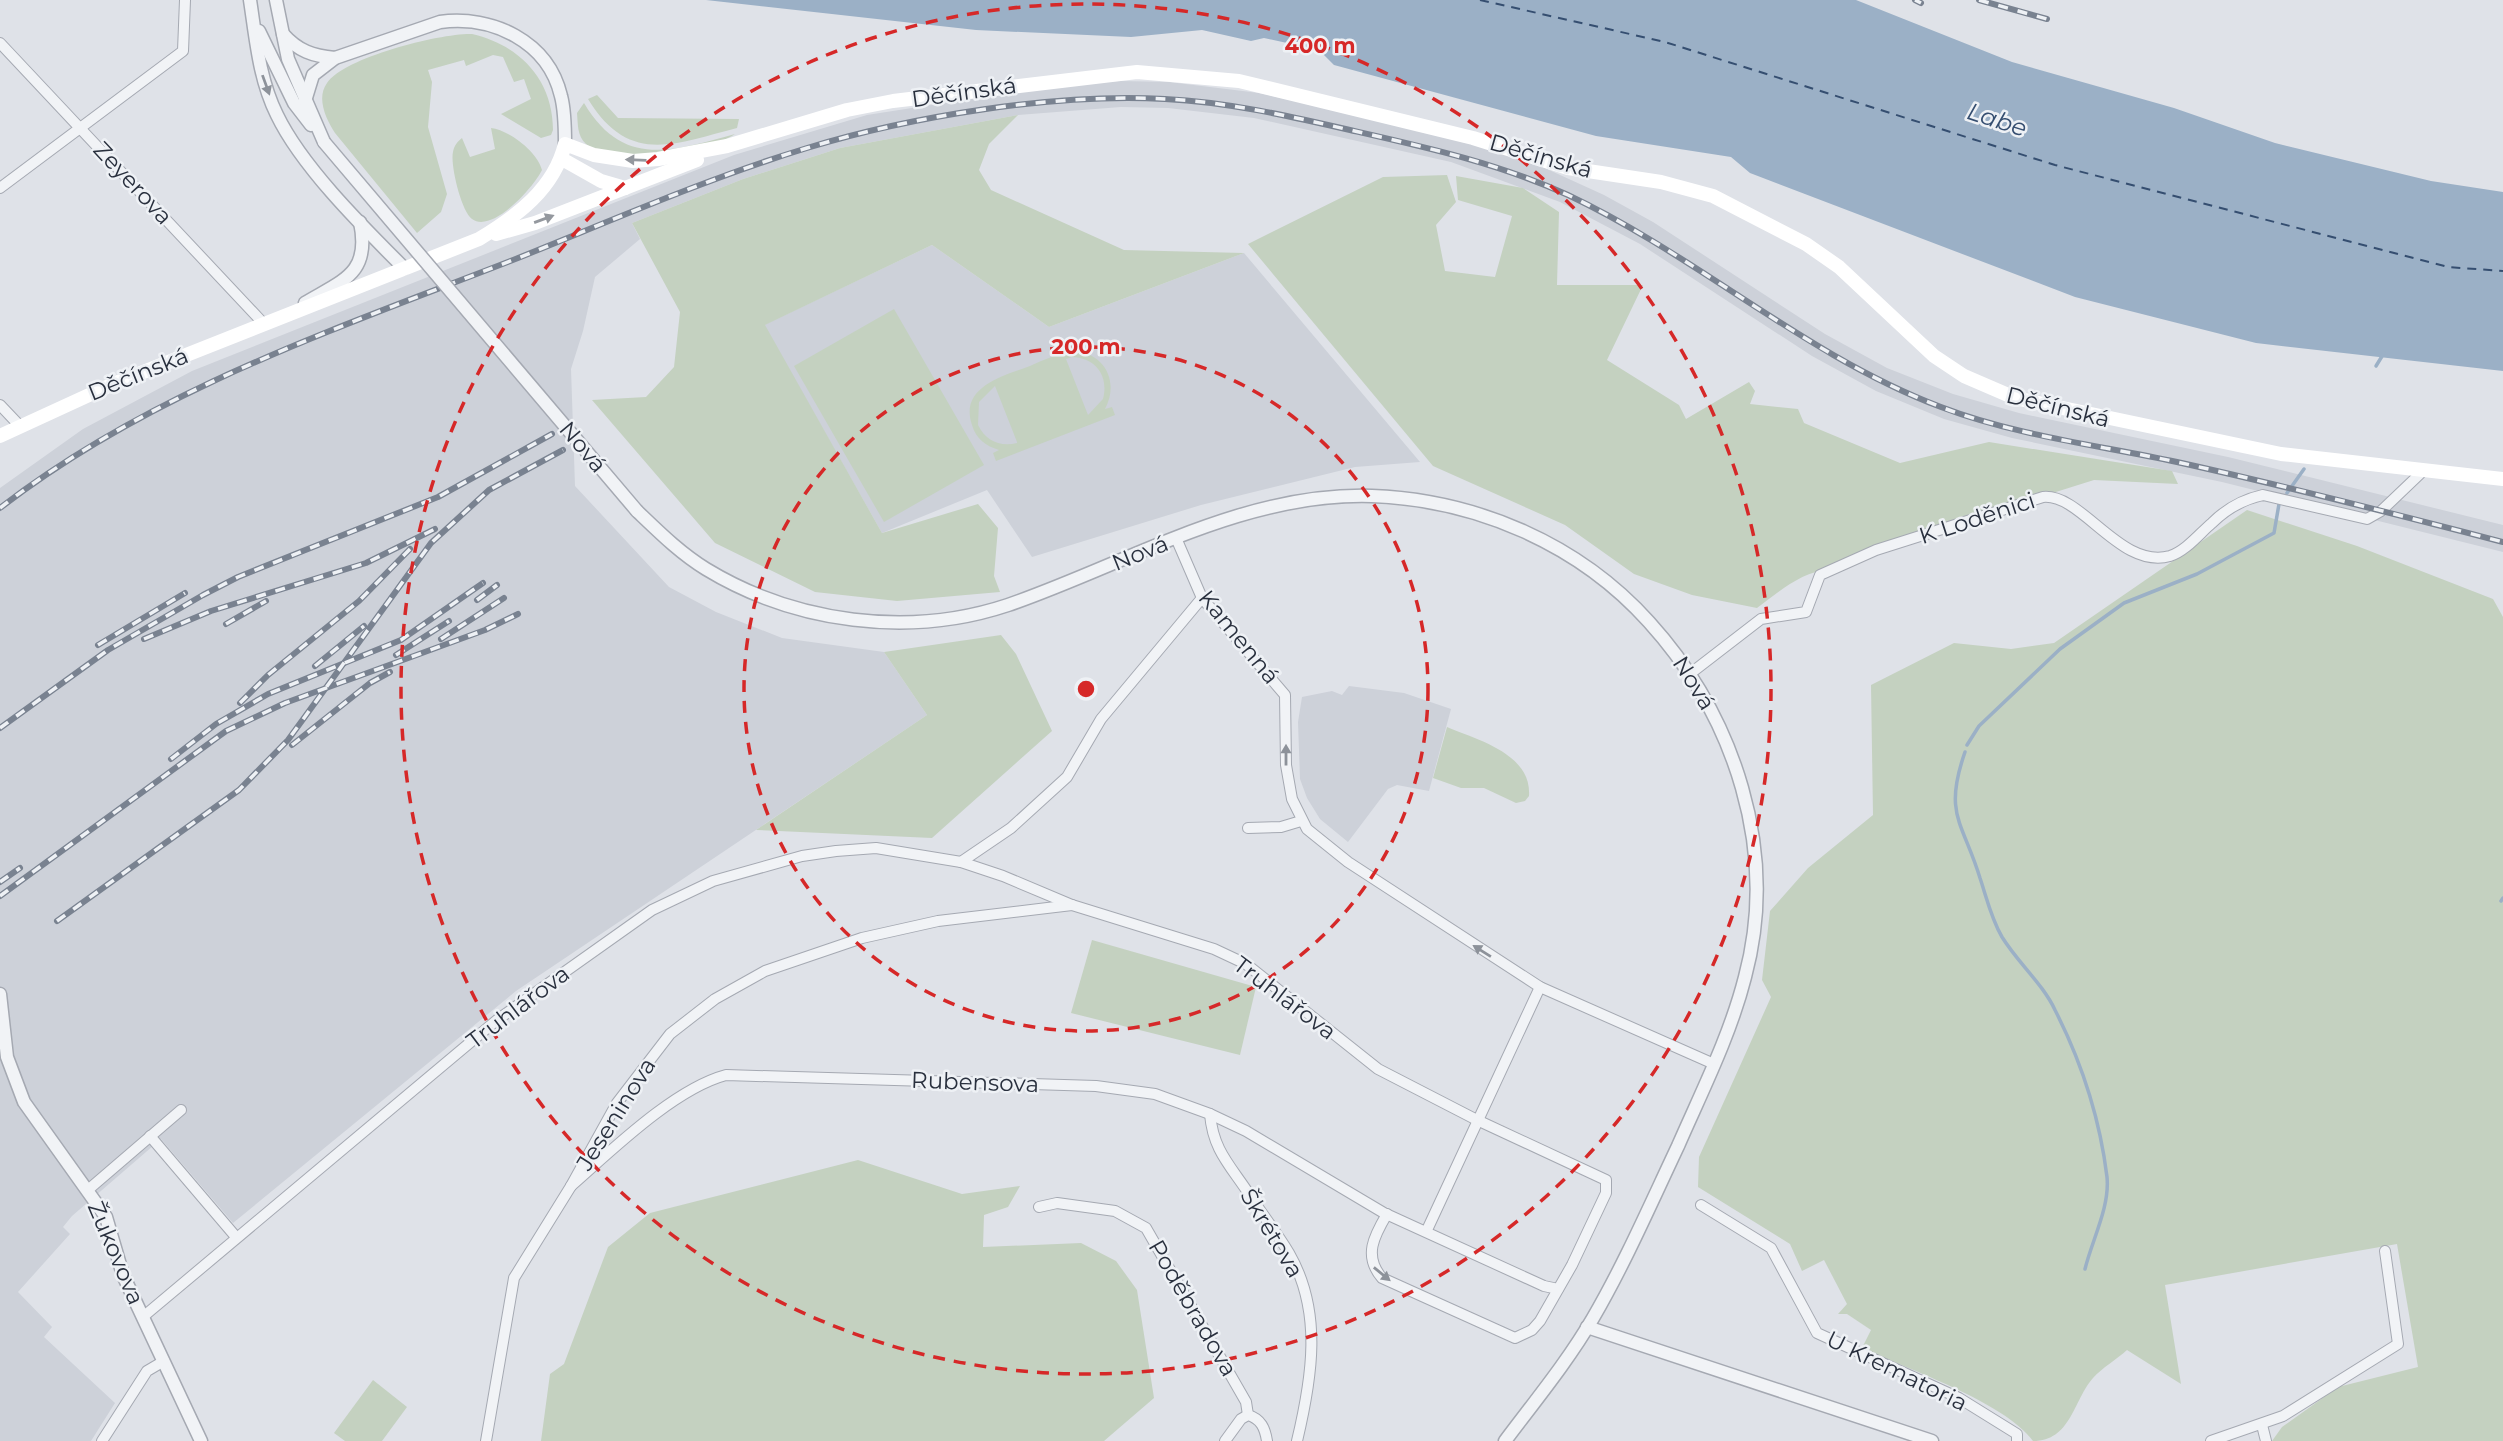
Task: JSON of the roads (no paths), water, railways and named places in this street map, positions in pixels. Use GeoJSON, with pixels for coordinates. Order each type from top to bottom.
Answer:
{"type":"FeatureCollection","features":[{"type":"Feature","properties":{"kind":"main road","name":"Děčínská"},"geometry":{"type":"LineString","coordinates":[[0,436],[19,425],[264,324],[479,239],[521,212],[537,196],[562,159],[565,144],[594,155],[633,160],[679,157],[727,146],[847,110],[1028,84],[1137,72],[1240,81],[1473,138],[1568,168],[1661,182],[1713,197],[1806,244],[1839,267],[1934,356],[1964,376],[2015,398],[2233,446],[2321,460],[2503,479]]}},
{"type":"Feature","properties":{"kind":"main road"},"geometry":{"type":"LineString","coordinates":[[479,239],[535,223],[727,146]]}},
{"type":"Feature","properties":{"kind":"main road"},"geometry":{"type":"LineString","coordinates":[[562,159],[601,181],[625,188]]}},
{"type":"Feature","properties":{"kind":"street"},"geometry":{"type":"LineString","coordinates":[[0,188],[183,51],[185,0]]}},
{"type":"Feature","properties":{"kind":"street"},"geometry":{"type":"LineString","coordinates":[[250,0],[261,72],[277,116],[307,160],[359,222],[404,268]]}},
{"type":"Feature","properties":{"kind":"street","name":"Nová"},"geometry":{"type":"LineString","coordinates":[[276,0],[288,59],[324,142]]}},
{"type":"Feature","properties":{"kind":"street","name":"Nová"},"geometry":{"type":"LineString","coordinates":[[253,18],[294,103],[324,142],[637,511],[683,553],[743,589],[815,614],[859,621],[905,623],[1002,607],[1176,538],[1256,510],[1324,498],[1397,498],[1467,510],[1540,538],[1588,568],[1643,615],[1690,673],[1709,704],[1729,748],[1748,812],[1756,863],[1756,915],[1749,963],[1737,1005],[1714,1064],[1656,1194],[1587,1327],[1506,1441]]}},
{"type":"Feature","properties":{"kind":"street","name":"Děčínská"},"geometry":{"type":"LineString","coordinates":[[305,101],[313,75],[335,58],[440,22],[471,20],[517,35],[548,65],[561,95],[565,144]]}},
{"type":"Feature","properties":{"kind":"street"},"geometry":{"type":"LineString","coordinates":[[282,33],[294,46],[315,56],[335,58]]}},
{"type":"Feature","properties":{"kind":"street","name":"Zeyerova"},"geometry":{"type":"LineString","coordinates":[[0,43],[264,324]]}},
{"type":"Feature","properties":{"kind":"street","name":"Děčínská"},"geometry":{"type":"LineString","coordinates":[[279,319],[352,274],[363,256],[359,222]]}},
{"type":"Feature","properties":{"kind":"street"},"geometry":{"type":"LineString","coordinates":[[0,405],[19,425]]}},
{"type":"Feature","properties":{"kind":"street","name":"K Loděnici"},"geometry":{"type":"LineString","coordinates":[[1690,673],[1761,619],[1806,612],[1820,575],[1877,550],[2043,497],[2058,498],[2128,549],[2144,556],[2171,556],[2247,499],[2263,495],[2367,519],[2423,471]]}},
{"type":"Feature","properties":{"kind":"street","name":"Kamenná"},"geometry":{"type":"LineString","coordinates":[[1176,538],[1202,598],[1285,695],[1286,765],[1292,799],[1301,821]]}},
{"type":"Feature","properties":{"kind":"street"},"geometry":{"type":"LineString","coordinates":[[961,862],[1040,804],[1067,777],[1088,738],[1202,598]]}},
{"type":"Feature","properties":{"kind":"street"},"geometry":{"type":"LineString","coordinates":[[1248,828],[1280,827],[1301,821],[1348,862],[1540,987],[1714,1064]]}},
{"type":"Feature","properties":{"kind":"street","name":"Truhlářova"},"geometry":{"type":"LineString","coordinates":[[144,1316],[497,1020],[677,896],[713,881],[789,860],[836,851],[876,848],[961,862],[1003,876],[1072,905],[1214,949],[1246,964],[1378,1069],[1476,1120],[1606,1180],[1606,1193],[1558,1289]]}},
{"type":"Feature","properties":{"kind":"street","name":"Jeseninova"},"geometry":{"type":"LineString","coordinates":[[486,1441],[514,1278],[571,1186],[617,1103],[645,1062],[670,1034],[715,999],[765,971],[862,938],[938,921],[1072,905]]}},
{"type":"Feature","properties":{"kind":"street"},"geometry":{"type":"LineString","coordinates":[[1427,1230],[1540,987]]}},
{"type":"Feature","properties":{"kind":"street","name":"Žukovova"},"geometry":{"type":"LineString","coordinates":[[0,993],[8,1058],[24,1102],[89,1189],[106,1217],[123,1275],[201,1441]]}},
{"type":"Feature","properties":{"kind":"street","name":"Rubensova"},"geometry":{"type":"LineString","coordinates":[[571,1186],[610,1152],[703,1081],[737,1074],[1096,1086],[1155,1094],[1210,1114],[1246,1131],[1387,1214],[1427,1230],[1544,1286],[1558,1289]]}},
{"type":"Feature","properties":{"kind":"street"},"geometry":{"type":"LineString","coordinates":[[89,1189],[181,1110]]}},
{"type":"Feature","properties":{"kind":"street","name":"Škrétova"},"geometry":{"type":"LineString","coordinates":[[1210,1114],[1212,1139],[1289,1253],[1304,1286],[1312,1349],[1310,1387],[1297,1441]]}},
{"type":"Feature","properties":{"kind":"street"},"geometry":{"type":"LineString","coordinates":[[150,1136],[236,1237]]}},
{"type":"Feature","properties":{"kind":"street","name":"Poděbradova"},"geometry":{"type":"LineString","coordinates":[[1039,1207],[1056,1203],[1115,1211],[1146,1228],[1246,1402],[1248,1415],[1256,1418],[1265,1429],[1267,1441]]}},
{"type":"Feature","properties":{"kind":"street","name":"U Krematoria"},"geometry":{"type":"LineString","coordinates":[[1701,1205],[1771,1248],[1817,1333],[1959,1398],[2017,1434],[2017,1441]]}},
{"type":"Feature","properties":{"kind":"street"},"geometry":{"type":"LineString","coordinates":[[1387,1214],[1371,1249],[1372,1266],[1382,1278],[1515,1338],[1532,1330],[1558,1289]]}},
{"type":"Feature","properties":{"kind":"street"},"geometry":{"type":"LineString","coordinates":[[2211,1441],[2283,1416],[2398,1344],[2385,1251]]}},
{"type":"Feature","properties":{"kind":"street"},"geometry":{"type":"LineString","coordinates":[[1587,1327],[1932,1441]]}},
{"type":"Feature","properties":{"kind":"street"},"geometry":{"type":"LineString","coordinates":[[102,1441],[147,1371],[164,1361]]}},
{"type":"Feature","properties":{"kind":"street"},"geometry":{"type":"LineString","coordinates":[[1225,1441],[1241,1419],[1248,1415]]}},
{"type":"Feature","properties":{"kind":"street"},"geometry":{"type":"LineString","coordinates":[[2262,1425],[2266,1441]]}},
{"type":"Feature","properties":{"kind":"water","name":"Labe"},"geometry":{"type":"Polygon","coordinates":[[[706,0],[1856,0],[2012,62],[2174,108],[2275,143],[2431,181],[2503,192],[2503,371],[2256,343],[2075,297],[1750,173],[1731,157],[1596,136],[1334,65],[1319,50],[1264,38],[1251,41],[1202,30],[1131,37],[976,30],[706,0]]]}},
{"type":"Feature","properties":{"kind":"waterway"},"geometry":{"type":"LineString","coordinates":[[2376,366],[2384,353]]}},
{"type":"Feature","properties":{"kind":"waterway"},"geometry":{"type":"LineString","coordinates":[[2287,493],[2304,469]]}},
{"type":"Feature","properties":{"kind":"waterway"},"geometry":{"type":"LineString","coordinates":[[1967,745],[1979,726],[2060,649],[2124,603],[2197,574],[2274,533],[2279,504]]}},
{"type":"Feature","properties":{"kind":"waterway"},"geometry":{"type":"LineString","coordinates":[[1965,752],[1956,790],[1958,818],[1992,916],[2002,937],[2044,991],[2055,1010],[2081,1070],[2100,1134],[2107,1177],[2106,1200],[2085,1269]]}},
{"type":"Feature","properties":{"kind":"railway"},"geometry":{"type":"LineString","coordinates":[[1915,0],[1921,3]]}},
{"type":"Feature","properties":{"kind":"railway"},"geometry":{"type":"LineString","coordinates":[[1979,0],[2047,19]]}},
{"type":"Feature","properties":{"kind":"railway"},"geometry":{"type":"LineString","coordinates":[[0,508],[59,466],[184,395],[316,336],[733,172],[848,136],[937,117],[1031,103],[1122,98],[1212,103],[1258,110],[1406,143],[1488,165],[1568,195],[1616,220],[1844,361],[1941,407],[2028,433],[2218,471],[2503,542]]}},
{"type":"Feature","properties":{"kind":"railway"},"geometry":{"type":"LineString","coordinates":[[0,728],[108,650],[203,595],[238,577],[438,497],[552,434]]}},
{"type":"Feature","properties":{"kind":"railway"},"geometry":{"type":"LineString","coordinates":[[57,921],[239,790],[288,740],[431,543],[489,490],[563,450]]}},
{"type":"Feature","properties":{"kind":"railway"},"geometry":{"type":"LineString","coordinates":[[144,639],[211,611],[366,563],[435,529]]}},
{"type":"Feature","properties":{"kind":"railway"},"geometry":{"type":"LineString","coordinates":[[240,703],[268,675],[359,601],[410,549]]}},
{"type":"Feature","properties":{"kind":"railway"},"geometry":{"type":"LineString","coordinates":[[171,759],[216,724],[268,694],[401,640],[483,583]]}},
{"type":"Feature","properties":{"kind":"railway"},"geometry":{"type":"LineString","coordinates":[[477,600],[497,585]]}},
{"type":"Feature","properties":{"kind":"railway"},"geometry":{"type":"LineString","coordinates":[[98,645],[185,593]]}},
{"type":"Feature","properties":{"kind":"railway"},"geometry":{"type":"LineString","coordinates":[[441,639],[504,598]]}},
{"type":"Feature","properties":{"kind":"railway"},"geometry":{"type":"LineString","coordinates":[[226,624],[266,601]]}},
{"type":"Feature","properties":{"kind":"railway"},"geometry":{"type":"LineString","coordinates":[[0,896],[226,731],[285,703],[485,630],[518,614]]}},
{"type":"Feature","properties":{"kind":"railway"},"geometry":{"type":"LineString","coordinates":[[396,655],[449,621]]}},
{"type":"Feature","properties":{"kind":"railway"},"geometry":{"type":"LineString","coordinates":[[315,666],[364,626]]}},
{"type":"Feature","properties":{"kind":"railway"},"geometry":{"type":"LineString","coordinates":[[292,745],[370,683],[390,672]]}},
{"type":"Feature","properties":{"kind":"railway"},"geometry":{"type":"LineString","coordinates":[[0,882],[20,868]]}}]}
